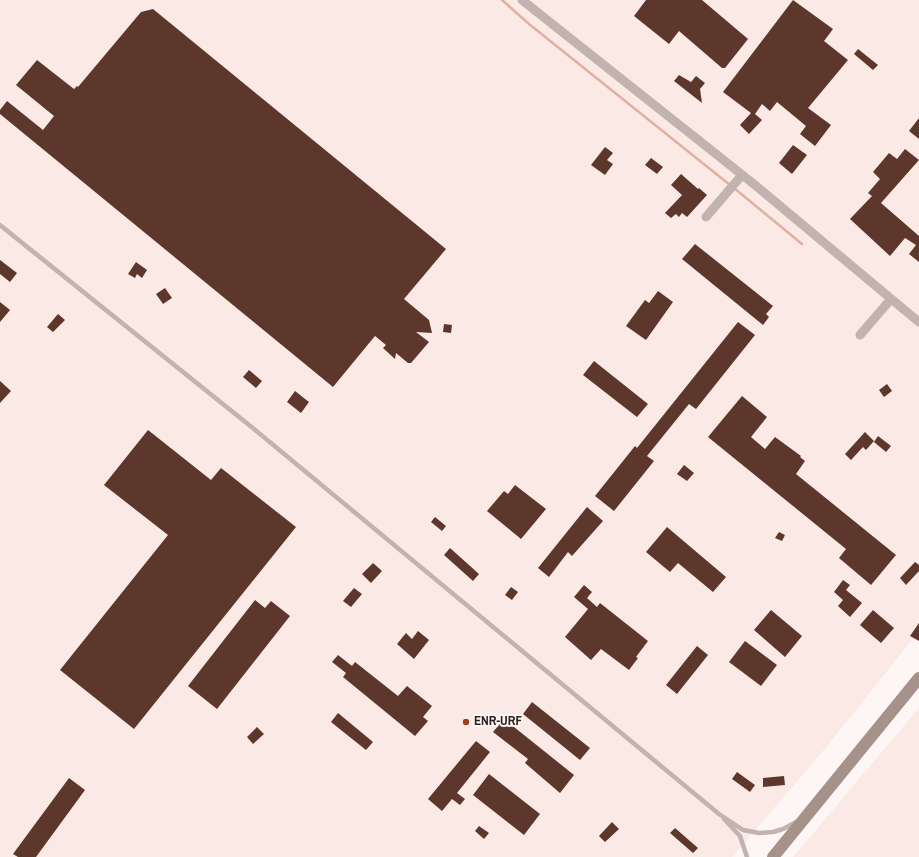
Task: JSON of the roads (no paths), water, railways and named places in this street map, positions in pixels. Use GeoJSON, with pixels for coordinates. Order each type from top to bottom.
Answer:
{"type":"FeatureCollection","features":[{"type":"Feature","properties":{"kind":"street"},"geometry":{"type":"LineString","coordinates":[[522,0],[534,4],[919,322]]}},
{"type":"Feature","properties":{"kind":"street"},"geometry":{"type":"LineString","coordinates":[[706,217],[742,175]]}},
{"type":"Feature","properties":{"kind":"street"},"geometry":{"type":"LineString","coordinates":[[860,335],[891,299]]}},
{"type":"Feature","properties":{"kind":"street"},"geometry":{"type":"LineString","coordinates":[[773,857],[919,678]]}},
{"type":"Feature","properties":{"kind":"lane"},"geometry":{"type":"LineString","coordinates":[[0,225],[254,429],[719,814],[743,830],[759,833],[774,832],[803,819]]}},
{"type":"Feature","properties":{"kind":"lane"},"geometry":{"type":"LineString","coordinates":[[719,814],[740,836],[747,857]]}},
{"type":"Feature","properties":{"kind":"waterway"},"geometry":{"type":"LineString","coordinates":[[502,0],[529,24],[730,185]]}},
{"type":"Feature","properties":{"kind":"waterway"},"geometry":{"type":"LineString","coordinates":[[734,188],[802,244]]}},
{"type":"Feature","properties":{"kind":"place","name":"ENR-URF"},"geometry":{"type":"Point","coordinates":[466,722]}}]}
